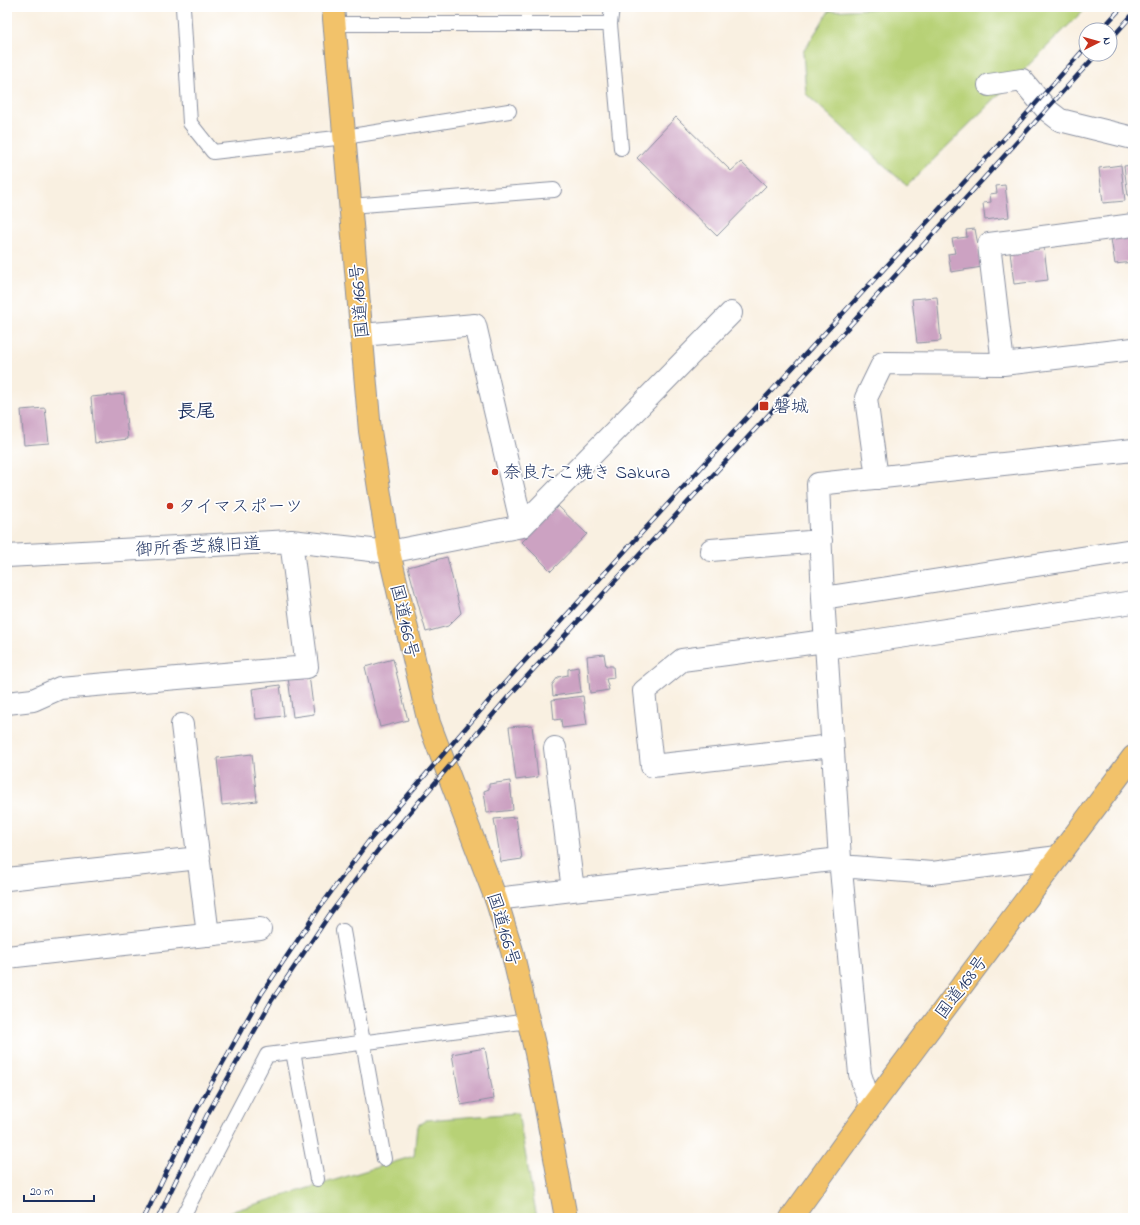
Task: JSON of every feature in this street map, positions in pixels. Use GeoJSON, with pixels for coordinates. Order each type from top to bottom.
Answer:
{"type":"FeatureCollection","features":[{"type":"Feature","properties":{"kind":"highway","name":"国道166号"},"geometry":{"type":"LineString","coordinates":[[334,16],[370,431],[389,552],[429,723],[496,899],[512,951],[538,1061],[566,1218]]}},
{"type":"Feature","properties":{"kind":"highway","name":"国道168号"},"geometry":{"type":"LineString","coordinates":[[791,1218],[871,1107],[1133,757]]}},
{"type":"Feature","properties":{"kind":"street"},"geometry":{"type":"LineString","coordinates":[[989,85],[1022,80],[1047,110],[1060,120],[1133,138]]}},
{"type":"Feature","properties":{"kind":"street"},"geometry":{"type":"LineString","coordinates":[[1003,364],[989,244],[1133,225]]}},
{"type":"Feature","properties":{"kind":"street"},"geometry":{"type":"LineString","coordinates":[[522,526],[731,313]]}},
{"type":"Feature","properties":{"kind":"street"},"geometry":{"type":"LineString","coordinates":[[362,335],[475,325],[522,526]]}},
{"type":"Feature","properties":{"kind":"street"},"geometry":{"type":"LineString","coordinates":[[877,478],[866,398],[883,363],[1003,364],[1133,349]]}},
{"type":"Feature","properties":{"kind":"street"},"geometry":{"type":"LineString","coordinates":[[871,1107],[860,1074],[840,862],[822,598],[818,484],[1133,450]]}},
{"type":"Feature","properties":{"kind":"street","name":"御所香芝線旧道"},"geometry":{"type":"LineString","coordinates":[[7,556],[291,541],[389,552],[522,526]]}},
{"type":"Feature","properties":{"kind":"street"},"geometry":{"type":"LineString","coordinates":[[7,703],[33,700],[60,688],[307,667],[291,541]]}},
{"type":"Feature","properties":{"kind":"street"},"geometry":{"type":"LineString","coordinates":[[711,550],[820,542]]}},
{"type":"Feature","properties":{"kind":"street"},"geometry":{"type":"LineString","coordinates":[[822,598],[1133,550]]}},
{"type":"Feature","properties":{"kind":"street"},"geometry":{"type":"LineString","coordinates":[[832,746],[652,766],[644,691],[682,660],[826,645],[1133,602]]}},
{"type":"Feature","properties":{"kind":"street"},"geometry":{"type":"LineString","coordinates":[[182,725],[208,935]]}},
{"type":"Feature","properties":{"kind":"street"},"geometry":{"type":"LineString","coordinates":[[555,748],[573,890]]}},
{"type":"Feature","properties":{"kind":"street"},"geometry":{"type":"LineString","coordinates":[[496,899],[840,862],[932,873],[1058,857]]}},
{"type":"Feature","properties":{"kind":"street"},"geometry":{"type":"LineString","coordinates":[[7,879],[199,858]]}},
{"type":"Feature","properties":{"kind":"street"},"geometry":{"type":"LineString","coordinates":[[7,957],[260,928]]}},
{"type":"Feature","properties":{"kind":"lane"},"geometry":{"type":"LineString","coordinates":[[183,7],[190,123],[213,152],[345,137],[509,111]]}},
{"type":"Feature","properties":{"kind":"lane"},"geometry":{"type":"LineString","coordinates":[[612,7],[610,24],[621,148]]}},
{"type":"Feature","properties":{"kind":"lane"},"geometry":{"type":"LineString","coordinates":[[334,16],[610,24]]}},
{"type":"Feature","properties":{"kind":"lane"},"geometry":{"type":"LineString","coordinates":[[350,206],[554,190]]}},
{"type":"Feature","properties":{"kind":"lane"},"geometry":{"type":"LineString","coordinates":[[344,931],[384,1159]]}},
{"type":"Feature","properties":{"kind":"lane"},"geometry":{"type":"LineString","coordinates":[[182,1218],[267,1055],[529,1021]]}},
{"type":"Feature","properties":{"kind":"lane"},"geometry":{"type":"LineString","coordinates":[[293,1052],[317,1180]]}},
{"type":"Feature","properties":{"kind":"green space"},"geometry":{"type":"Polygon","coordinates":[[[903,7],[1087,7],[907,186],[806,94],[803,52],[829,11],[903,7]]]}},
{"type":"Feature","properties":{"kind":"green space"},"geometry":{"type":"Polygon","coordinates":[[[518,1113],[537,1218],[210,1218],[414,1156],[417,1126],[426,1120],[518,1113]]]}},
{"type":"Feature","properties":{"kind":"building"},"geometry":{"type":"Polygon","coordinates":[[[676,117],[731,171],[741,162],[766,186],[717,236],[637,158],[676,117]]]}},
{"type":"Feature","properties":{"kind":"building"},"geometry":{"type":"Polygon","coordinates":[[[1121,165],[1125,201],[1103,203],[1099,168],[1121,165]]]}},
{"type":"Feature","properties":{"kind":"building"},"geometry":{"type":"Polygon","coordinates":[[[1133,165],[1133,195],[1128,196],[1124,166],[1133,165]]]}},
{"type":"Feature","properties":{"kind":"building"},"geometry":{"type":"Polygon","coordinates":[[[1005,185],[1009,217],[985,220],[983,203],[991,202],[990,194],[997,193],[996,186],[1005,185]]]}},
{"type":"Feature","properties":{"kind":"building"},"geometry":{"type":"Polygon","coordinates":[[[975,229],[982,267],[951,272],[948,254],[955,253],[952,239],[967,237],[966,230],[975,229]]]}},
{"type":"Feature","properties":{"kind":"building"},"geometry":{"type":"Polygon","coordinates":[[[1133,236],[1133,262],[1115,264],[1111,239],[1133,236]]]}},
{"type":"Feature","properties":{"kind":"building"},"geometry":{"type":"Polygon","coordinates":[[[1044,248],[1048,280],[1014,284],[1010,252],[1044,248]]]}},
{"type":"Feature","properties":{"kind":"building"},"geometry":{"type":"Polygon","coordinates":[[[937,297],[941,341],[917,343],[912,299],[937,297]]]}},
{"type":"Feature","properties":{"kind":"building"},"geometry":{"type":"Polygon","coordinates":[[[124,394],[128,439],[95,443],[91,397],[124,394]]]}},
{"type":"Feature","properties":{"kind":"building"},"geometry":{"type":"Polygon","coordinates":[[[45,408],[49,443],[24,445],[21,410],[45,408]]]}},
{"type":"Feature","properties":{"kind":"building"},"geometry":{"type":"Polygon","coordinates":[[[558,506],[587,534],[551,571],[522,542],[558,506]]]}},
{"type":"Feature","properties":{"kind":"building"},"geometry":{"type":"Polygon","coordinates":[[[447,557],[461,613],[448,626],[426,632],[408,567],[447,557]]]}},
{"type":"Feature","properties":{"kind":"building"},"geometry":{"type":"Polygon","coordinates":[[[604,654],[606,666],[613,666],[614,678],[606,679],[609,690],[590,693],[587,656],[604,654]]]}},
{"type":"Feature","properties":{"kind":"building"},"geometry":{"type":"Polygon","coordinates":[[[393,659],[408,720],[380,727],[365,667],[393,659]]]}},
{"type":"Feature","properties":{"kind":"building"},"geometry":{"type":"Polygon","coordinates":[[[578,667],[581,692],[553,696],[552,685],[558,677],[568,675],[568,669],[578,667]]]}},
{"type":"Feature","properties":{"kind":"building"},"geometry":{"type":"Polygon","coordinates":[[[309,675],[314,714],[293,717],[288,677],[309,675]]]}},
{"type":"Feature","properties":{"kind":"building"},"geometry":{"type":"Polygon","coordinates":[[[280,685],[284,716],[256,719],[252,689],[280,685]]]}},
{"type":"Feature","properties":{"kind":"building"},"geometry":{"type":"Polygon","coordinates":[[[583,696],[587,725],[562,728],[561,719],[554,720],[552,700],[583,696]]]}},
{"type":"Feature","properties":{"kind":"building"},"geometry":{"type":"Polygon","coordinates":[[[532,725],[538,777],[516,780],[509,727],[532,725]]]}},
{"type":"Feature","properties":{"kind":"building"},"geometry":{"type":"Polygon","coordinates":[[[252,754],[257,801],[222,805],[217,758],[252,754]]]}},
{"type":"Feature","properties":{"kind":"building"},"geometry":{"type":"Polygon","coordinates":[[[510,781],[513,810],[487,813],[484,791],[489,789],[489,784],[510,781]]]}},
{"type":"Feature","properties":{"kind":"building"},"geometry":{"type":"Polygon","coordinates":[[[516,817],[522,859],[501,862],[494,819],[516,817]]]}},
{"type":"Feature","properties":{"kind":"building"},"geometry":{"type":"Polygon","coordinates":[[[485,1048],[494,1099],[461,1105],[452,1054],[485,1048]]]}},
{"type":"Feature","properties":{"kind":"railway"},"geometry":{"type":"LineString","coordinates":[[1108,22],[1122,7]]}},
{"type":"Feature","properties":{"kind":"railway"},"geometry":{"type":"LineString","coordinates":[[1118,31],[1133,14]]}},
{"type":"Feature","properties":{"kind":"railway"},"geometry":{"type":"LineString","coordinates":[[144,1218],[197,1109],[262,993],[320,907],[368,842],[499,689],[1014,128],[1078,56]]}},
{"type":"Feature","properties":{"kind":"railway"},"geometry":{"type":"LineString","coordinates":[[158,1218],[207,1115],[272,1000],[330,914],[378,850],[508,697],[762,422],[1090,62]]}},
{"type":"Feature","properties":{"kind":"place","name":"磐城"},"geometry":{"type":"Point","coordinates":[764,406]}},
{"type":"Feature","properties":{"kind":"place","name":"奈良たこ焼き Sakura"},"geometry":{"type":"Point","coordinates":[495,472]}},
{"type":"Feature","properties":{"kind":"place","name":"タイマスポーツ"},"geometry":{"type":"Point","coordinates":[170,506]}},
{"type":"Feature","properties":{"kind":"district","name":"長尾"},"geometry":{"type":"Point","coordinates":[196,410]}}]}
